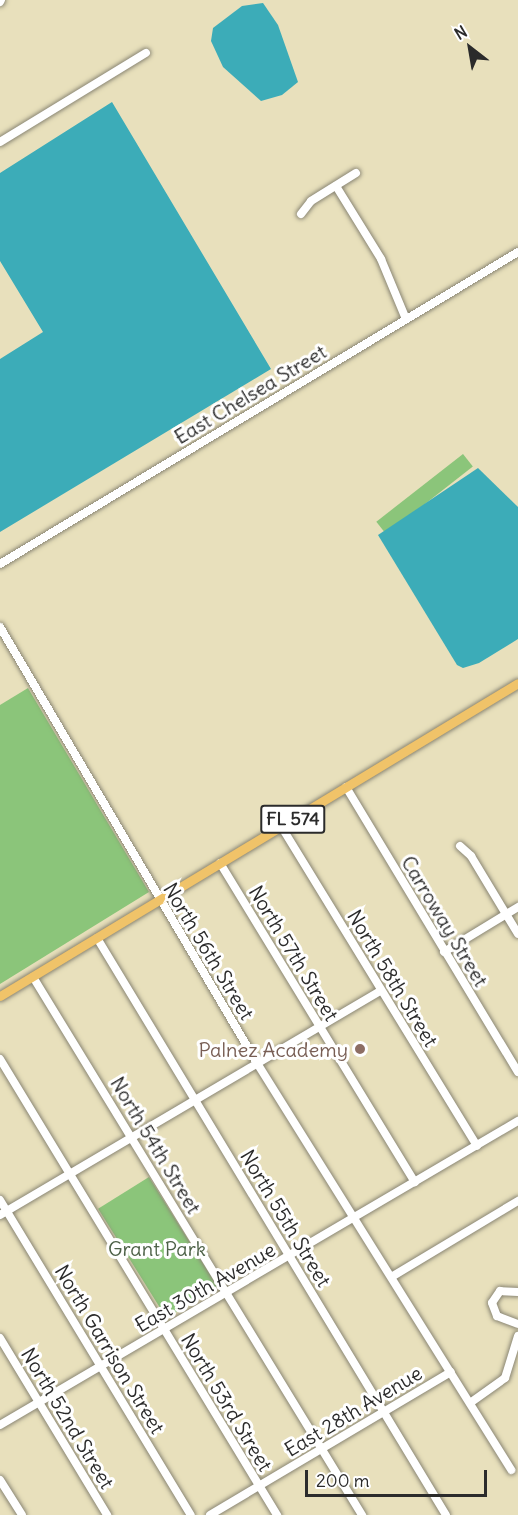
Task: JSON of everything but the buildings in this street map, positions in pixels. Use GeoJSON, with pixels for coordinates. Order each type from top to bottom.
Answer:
{"type":"FeatureCollection","features":[{"type":"Feature","properties":{"kind":"main road","name":"FL 574"},"geometry":{"type":"LineString","coordinates":[[0,996],[518,683]]}},
{"type":"Feature","properties":{"kind":"street"},"geometry":{"type":"LineString","coordinates":[[0,142],[146,52]]}},
{"type":"Feature","properties":{"kind":"street"},"geometry":{"type":"LineString","coordinates":[[301,214],[311,201],[356,173]]}},
{"type":"Feature","properties":{"kind":"street"},"geometry":{"type":"LineString","coordinates":[[336,186],[381,259],[406,319]]}},
{"type":"Feature","properties":{"kind":"street","name":"East Chelsea Street"},"geometry":{"type":"LineString","coordinates":[[0,564],[518,252]]}},
{"type":"Feature","properties":{"kind":"street","name":"North 56th Street"},"geometry":{"type":"LineString","coordinates":[[0,627],[87,770],[159,901],[257,1063],[354,1220],[393,1276],[511,1470]]}},
{"type":"Feature","properties":{"kind":"street","name":"Carroway Street"},"geometry":{"type":"LineString","coordinates":[[346,787],[518,1072]]}},
{"type":"Feature","properties":{"kind":"street","name":"North 58th Street"},"geometry":{"type":"LineString","coordinates":[[281,826],[477,1146]]}},
{"type":"Feature","properties":{"kind":"street"},"geometry":{"type":"LineString","coordinates":[[460,846],[471,856],[518,934]]}},
{"type":"Feature","properties":{"kind":"street","name":"North 57th Street"},"geometry":{"type":"LineString","coordinates":[[220,863],[415,1182]]}},
{"type":"Feature","properties":{"kind":"street"},"geometry":{"type":"LineString","coordinates":[[444,952],[518,908]]}},
{"type":"Feature","properties":{"kind":"street","name":"North 55th Street"},"geometry":{"type":"LineString","coordinates":[[97,938],[446,1515]]}},
{"type":"Feature","properties":{"kind":"street","name":"North 54th Street"},"geometry":{"type":"LineString","coordinates":[[33,976],[362,1515]]}},
{"type":"Feature","properties":{"kind":"street"},"geometry":{"type":"LineString","coordinates":[[3,1213],[381,991]]}},
{"type":"Feature","properties":{"kind":"street","name":"North 53rd Street"},"geometry":{"type":"LineString","coordinates":[[0,1059],[277,1515]]}},
{"type":"Feature","properties":{"kind":"street","name":"East 30th Avenue"},"geometry":{"type":"LineString","coordinates":[[0,1425],[354,1220],[518,1121]]}},
{"type":"Feature","properties":{"kind":"street","name":"North Garrison Street"},"geometry":{"type":"LineString","coordinates":[[0,1200],[3,1213],[101,1367],[191,1515]]}},
{"type":"Feature","properties":{"kind":"street"},"geometry":{"type":"LineString","coordinates":[[393,1276],[518,1201]]}},
{"type":"Feature","properties":{"kind":"street"},"geometry":{"type":"LineString","coordinates":[[518,1292],[500,1291],[492,1303],[497,1316],[518,1324]]}},
{"type":"Feature","properties":{"kind":"street"},"geometry":{"type":"LineString","coordinates":[[470,1403],[505,1377],[518,1336]]}},
{"type":"Feature","properties":{"kind":"street","name":"North 52nd Street"},"geometry":{"type":"LineString","coordinates":[[0,1338],[107,1515]]}},
{"type":"Feature","properties":{"kind":"street","name":"East 28th Avenue"},"geometry":{"type":"LineString","coordinates":[[210,1515],[451,1372]]}},
{"type":"Feature","properties":{"kind":"street"},"geometry":{"type":"LineString","coordinates":[[0,1480],[22,1515]]}},
{"type":"Feature","properties":{"kind":"green space"},"geometry":{"type":"Polygon","coordinates":[[[463,454],[473,467],[386,534],[376,522],[463,454]]]}},
{"type":"Feature","properties":{"kind":"green space"},"geometry":{"type":"Polygon","coordinates":[[[28,688],[149,892],[0,984],[0,705],[28,688]]]}},
{"type":"Feature","properties":{"kind":"green space","name":"Grant Park"},"geometry":{"type":"Polygon","coordinates":[[[149,1177],[217,1286],[166,1318],[98,1209],[149,1177]]]}},
{"type":"Feature","properties":{"kind":"water"},"geometry":{"type":"Polygon","coordinates":[[[263,3],[278,25],[298,82],[282,95],[261,101],[223,67],[211,41],[213,28],[242,6],[263,3]]]}},
{"type":"Feature","properties":{"kind":"water"},"geometry":{"type":"Polygon","coordinates":[[[112,102],[271,369],[0,532],[0,359],[43,332],[0,261],[0,173],[112,102]]]}},
{"type":"Feature","properties":{"kind":"water"},"geometry":{"type":"Polygon","coordinates":[[[478,468],[518,507],[518,639],[479,663],[463,668],[457,665],[378,535],[478,468]]]}},
{"type":"Feature","properties":{"kind":"place","name":"Palnez Academy"},"geometry":{"type":"Point","coordinates":[360,1049]}}]}
